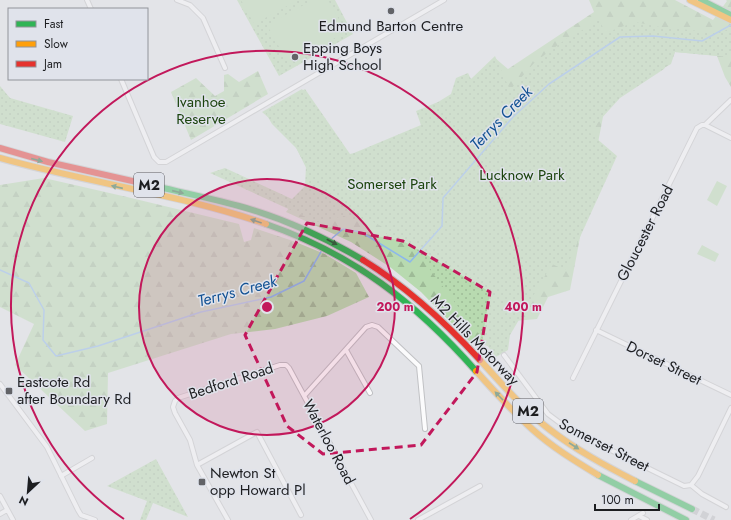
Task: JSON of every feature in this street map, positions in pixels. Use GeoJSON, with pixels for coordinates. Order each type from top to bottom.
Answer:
{"type":"FeatureCollection","features":[{"type":"Feature","properties":{"kind":"main road"},"geometry":{"type":"LineString","coordinates":[[690,0],[731,15]]}},
{"type":"Feature","properties":{"kind":"main road"},"geometry":{"type":"LineString","coordinates":[[701,0],[731,20]]}},
{"type":"Feature","properties":{"kind":"main road","name":"M2 Hills Motorway"},"geometry":{"type":"LineString","coordinates":[[0,148],[48,162],[239,206],[296,225],[340,246],[391,278],[442,321],[514,398],[549,429],[587,454],[692,509]]}},
{"type":"Feature","properties":{"kind":"main road","name":"M2 Hills Motorway"},"geometry":{"type":"LineString","coordinates":[[0,158],[45,170],[236,214],[293,234],[329,250],[385,285],[436,328],[516,414],[548,442],[590,471],[686,520]]}},
{"type":"Feature","properties":{"kind":"street"},"geometry":{"type":"LineString","coordinates":[[177,0],[190,5],[203,18],[225,68]]}},
{"type":"Feature","properties":{"kind":"street"},"geometry":{"type":"LineString","coordinates":[[121,80],[154,157],[159,162],[166,162],[444,0]]}},
{"type":"Feature","properties":{"kind":"street","name":"Gloucester Road"},"geometry":{"type":"LineString","coordinates":[[573,378],[697,128],[705,125],[731,100]]}},
{"type":"Feature","properties":{"kind":"street"},"geometry":{"type":"LineString","coordinates":[[705,125],[731,138]]}},
{"type":"Feature","properties":{"kind":"street"},"geometry":{"type":"LineString","coordinates":[[304,395],[366,327],[372,325],[378,327],[419,366],[425,429]]}},
{"type":"Feature","properties":{"kind":"street","name":"Dorset Street"},"geometry":{"type":"LineString","coordinates":[[596,330],[731,395]]}},
{"type":"Feature","properties":{"kind":"street"},"geometry":{"type":"LineString","coordinates":[[346,350],[370,393]]}},
{"type":"Feature","properties":{"kind":"street","name":"Somerset Street"},"geometry":{"type":"LineString","coordinates":[[504,355],[548,414],[557,422],[568,429],[684,486],[692,485],[702,494],[726,506]]}},
{"type":"Feature","properties":{"kind":"street","name":"Bedford Road"},"geometry":{"type":"LineString","coordinates":[[197,465],[190,440],[175,413],[173,407],[175,401],[178,398],[280,365],[286,365]]}},
{"type":"Feature","properties":{"kind":"street","name":"Waterloo Road"},"geometry":{"type":"LineString","coordinates":[[286,365],[304,395],[371,520]]}},
{"type":"Feature","properties":{"kind":"street"},"geometry":{"type":"LineString","coordinates":[[0,384],[47,447],[78,510],[81,514],[96,520]]}},
{"type":"Feature","properties":{"kind":"street"},"geometry":{"type":"LineString","coordinates":[[692,485],[698,476],[731,408]]}},
{"type":"Feature","properties":{"kind":"street"},"geometry":{"type":"LineString","coordinates":[[228,520],[197,465],[257,432],[301,515]]}},
{"type":"Feature","properties":{"kind":"street"},"geometry":{"type":"LineString","coordinates":[[61,476],[92,458]]}},
{"type":"Feature","properties":{"kind":"street"},"geometry":{"type":"LineString","coordinates":[[418,520],[480,486]]}},
{"type":"Feature","properties":{"kind":"street"},"geometry":{"type":"LineString","coordinates":[[0,496],[13,520]]}},
{"type":"Feature","properties":{"kind":"street"},"geometry":{"type":"LineString","coordinates":[[0,514],[8,510]]}},
{"type":"Feature","properties":{"kind":"street"},"geometry":{"type":"LineString","coordinates":[[631,520],[641,515],[647,520]]}},
{"type":"Feature","properties":{"kind":"highlighted area"},"geometry":{"type":"Polygon","coordinates":[[[307,223],[403,241],[490,292],[477,372],[421,445],[323,454],[287,426],[245,335],[307,223]]]}},
{"type":"Feature","properties":{"kind":"green space","name":"Epping Boys High School"},"geometry":{"type":"Polygon","coordinates":[[[237,0],[335,0],[353,34],[279,76],[237,0]]]}},
{"type":"Feature","properties":{"kind":"green space"},"geometry":{"type":"Polygon","coordinates":[[[241,0],[298,0],[254,24],[241,0]]]}},
{"type":"Feature","properties":{"kind":"green space"},"geometry":{"type":"Polygon","coordinates":[[[313,0],[328,0],[346,32],[288,63],[267,25],[313,0]]]}},
{"type":"Feature","properties":{"kind":"green space","name":"Lucknow Park"},"geometry":{"type":"Polygon","coordinates":[[[589,0],[675,0],[713,20],[727,1],[726,0],[731,0],[731,87],[725,77],[717,56],[675,52],[671,64],[606,101],[570,290],[548,297],[537,319],[515,321],[499,348],[470,342],[421,292],[390,267],[351,242],[286,212],[311,178],[291,137],[262,112],[302,89],[348,159],[421,126],[419,113],[451,97],[495,58],[508,69],[594,12],[589,0]]]}},
{"type":"Feature","properties":{"kind":"green space","name":"Lucknow Park"},"geometry":{"type":"Polygon","coordinates":[[[598,17],[605,33],[635,22],[660,27],[719,33],[731,28],[731,57],[675,52],[664,69],[620,98],[589,132],[617,156],[565,270],[552,264],[510,335],[508,350],[496,357],[413,247],[390,239],[381,226],[367,219],[350,219],[344,216],[317,222],[210,173],[225,168],[292,199],[305,186],[306,166],[296,148],[272,124],[265,112],[305,89],[350,154],[354,153],[421,125],[416,111],[438,102],[451,94],[456,78],[468,73],[471,79],[495,56],[510,90],[535,62],[566,39],[586,28],[598,17]]]}},
{"type":"Feature","properties":{"kind":"green space","name":"Ivanhoe Reserve"},"geometry":{"type":"Polygon","coordinates":[[[258,71],[268,94],[191,140],[171,92],[196,78],[215,96],[224,91],[224,75],[228,74],[239,82],[258,71]]]}},
{"type":"Feature","properties":{"kind":"green space"},"geometry":{"type":"Polygon","coordinates":[[[0,86],[10,98],[73,116],[65,142],[0,124],[0,86]]]}},
{"type":"Feature","properties":{"kind":"green space"},"geometry":{"type":"Polygon","coordinates":[[[44,178],[239,224],[244,242],[251,240],[254,228],[293,241],[325,254],[356,273],[369,297],[327,316],[275,329],[231,334],[108,373],[107,424],[85,431],[15,365],[34,324],[0,307],[0,185],[44,178]]]}},
{"type":"Feature","properties":{"kind":"green space"},"geometry":{"type":"Polygon","coordinates":[[[717,181],[727,186],[717,206],[707,200],[717,181]]]}},
{"type":"Feature","properties":{"kind":"green space"},"geometry":{"type":"Polygon","coordinates":[[[702,245],[719,254],[715,262],[697,254],[702,245]]]}},
{"type":"Feature","properties":{"kind":"green space"},"geometry":{"type":"Polygon","coordinates":[[[156,459],[188,517],[153,503],[146,520],[140,520],[147,501],[107,486],[156,459]]]}},
{"type":"Feature","properties":{"kind":"waterway","name":"Terrys Creek"},"geometry":{"type":"LineString","coordinates":[[330,240],[343,229],[361,232],[410,262],[442,226],[443,198],[513,117],[549,84],[620,37],[653,36],[702,41],[731,25]]}},
{"type":"Feature","properties":{"kind":"waterway","name":"Terrys Creek"},"geometry":{"type":"LineString","coordinates":[[0,270],[29,283],[44,310],[43,340],[56,356],[98,346],[201,312],[271,297],[304,281],[322,250]]}},
{"type":"Feature","properties":{"kind":"tunnel"},"geometry":{"type":"LineString","coordinates":[[692,509],[714,520]]}},
{"type":"Feature","properties":{"kind":"traffic: fast"},"geometry":{"type":"LineString","coordinates":[[701,0],[731,15]]}},
{"type":"Feature","properties":{"kind":"traffic: fast"},"geometry":{"type":"LineString","coordinates":[[150,185],[228,203],[271,216],[318,236],[363,260]]}},
{"type":"Feature","properties":{"kind":"traffic: fast"},"geometry":{"type":"LineString","coordinates":[[266,224],[298,236],[327,250],[381,283],[430,324],[476,371]]}},
{"type":"Feature","properties":{"kind":"traffic: fast"},"geometry":{"type":"LineString","coordinates":[[598,475],[686,520]]}},
{"type":"Feature","properties":{"kind":"traffic: fast"},"geometry":{"type":"LineString","coordinates":[[635,481],[692,509]]}},
{"type":"Feature","properties":{"kind":"traffic: slow"},"geometry":{"type":"LineString","coordinates":[[690,0],[731,20]]}},
{"type":"Feature","properties":{"kind":"traffic: slow"},"geometry":{"type":"LineString","coordinates":[[0,158],[67,175],[201,205],[266,224]]}},
{"type":"Feature","properties":{"kind":"traffic: slow"},"geometry":{"type":"LineString","coordinates":[[480,360],[522,405],[559,437],[580,451],[635,481]]}},
{"type":"Feature","properties":{"kind":"traffic: slow"},"geometry":{"type":"LineString","coordinates":[[476,371],[510,408],[540,436],[564,454],[598,475]]}},
{"type":"Feature","properties":{"kind":"traffic: jam"},"geometry":{"type":"LineString","coordinates":[[0,148],[48,162],[150,185]]}},
{"type":"Feature","properties":{"kind":"traffic: jam"},"geometry":{"type":"LineString","coordinates":[[363,260],[410,293],[453,332],[480,360]]}},
{"type":"Feature","properties":{"kind":"place","name":"Edmund Barton Centre"},"geometry":{"type":"Point","coordinates":[391,11]}},
{"type":"Feature","properties":{"kind":"place","name":"Epping Boys High School"},"geometry":{"type":"Point","coordinates":[295,57]}},
{"type":"Feature","properties":{"kind":"place","name":"Eastcote Rd after Boundary Rd"},"geometry":{"type":"Point","coordinates":[9,391]}},
{"type":"Feature","properties":{"kind":"place","name":"Newton St opp Howard Pl"},"geometry":{"type":"Point","coordinates":[202,482]}},
{"type":"Feature","properties":{"kind":"park label","name":"Somerset Park"},"geometry":{"type":"Point","coordinates":[392,184]}}]}
